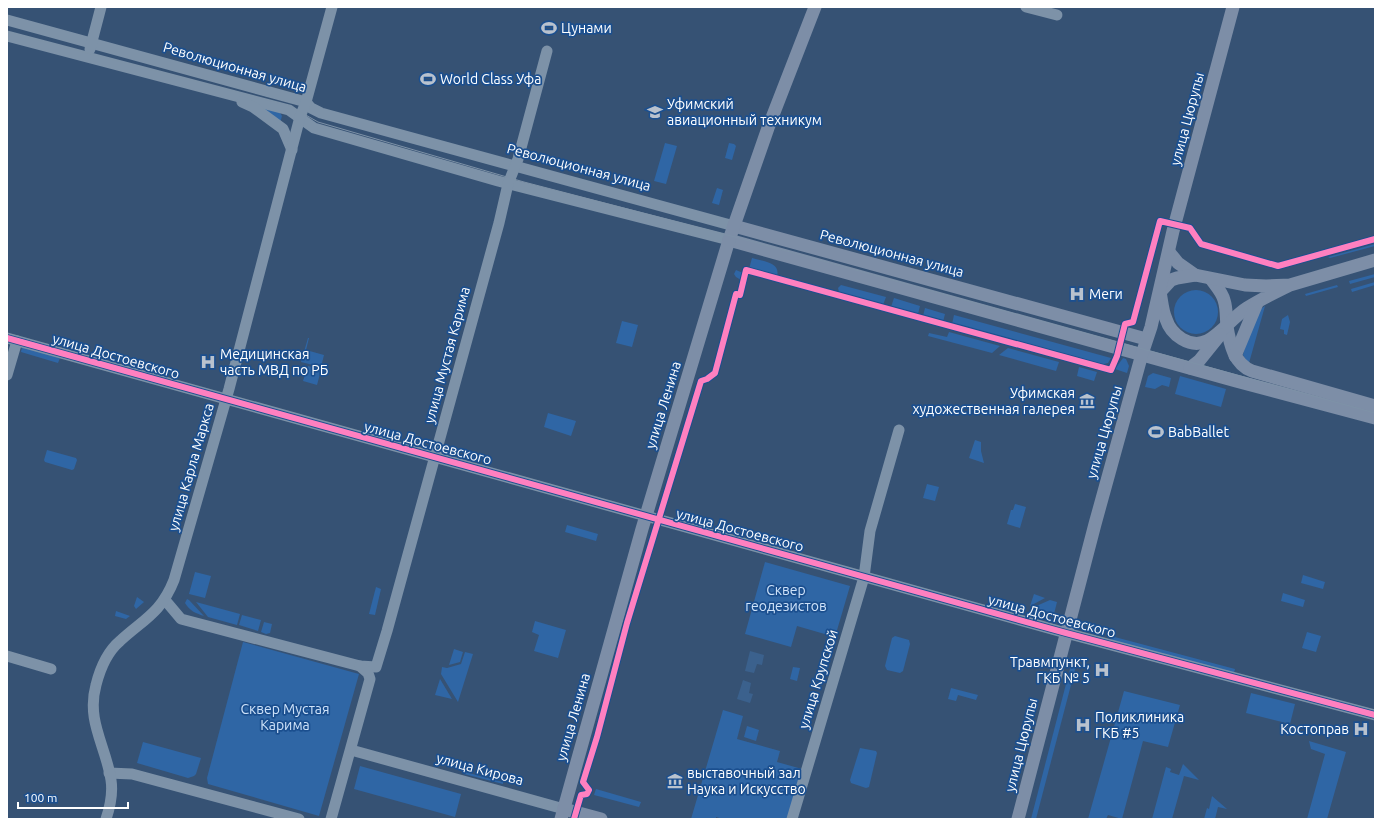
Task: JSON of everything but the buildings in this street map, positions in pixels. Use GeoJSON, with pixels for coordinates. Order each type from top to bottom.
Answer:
{"type":"FeatureCollection","features":[{"type":"Feature","properties":{"kind":"main road","name":"улица Ленина"},"geometry":{"type":"LineString","coordinates":[[563,814],[646,516],[729,240],[768,128],[815,7]]}},
{"type":"Feature","properties":{"kind":"main road","name":"улица Цюрупы"},"geometry":{"type":"LineString","coordinates":[[1018,819],[1066,632],[1146,339],[1151,327],[1173,231],[1233,7]]}},
{"type":"Feature","properties":{"kind":"main road","name":"Революционная улица"},"geometry":{"type":"LineString","coordinates":[[734,226],[1146,339]]}},
{"type":"Feature","properties":{"kind":"main road"},"geometry":{"type":"LineString","coordinates":[[729,240],[1236,381],[1375,418]]}},
{"type":"Feature","properties":{"kind":"main road"},"geometry":{"type":"LineString","coordinates":[[1169,252],[1178,263],[1196,275],[1245,285],[1290,285]]}},
{"type":"Feature","properties":{"kind":"main road"},"geometry":{"type":"LineString","coordinates":[[1196,275],[1171,280],[1160,292],[1166,319],[1175,334],[1184,340],[1196,343],[1207,341],[1246,309],[1290,285],[1375,260]]}},
{"type":"Feature","properties":{"kind":"main road"},"geometry":{"type":"LineString","coordinates":[[1211,279],[1224,299],[1227,315],[1227,326],[1235,356],[1241,364],[1249,370],[1375,406]]}},
{"type":"Feature","properties":{"kind":"main road"},"geometry":{"type":"LineString","coordinates":[[1235,356],[1257,303]]}},
{"type":"Feature","properties":{"kind":"main road"},"geometry":{"type":"LineString","coordinates":[[1190,368],[1207,352],[1227,326]]}},
{"type":"Feature","properties":{"kind":"main road","name":"улица Кирова"},"geometry":{"type":"LineString","coordinates":[[563,814],[601,819]]}},
{"type":"Feature","properties":{"kind":"street"},"geometry":{"type":"LineString","coordinates":[[88,57],[101,7]]}},
{"type":"Feature","properties":{"kind":"street","name":"улица Карла Маркса"},"geometry":{"type":"LineString","coordinates":[[106,819],[112,790],[93,713],[95,687],[100,669],[109,654],[120,641],[141,625],[159,608],[165,600],[179,567],[226,399],[300,117],[306,102],[332,7]]}},
{"type":"Feature","properties":{"kind":"street"},"geometry":{"type":"LineString","coordinates":[[1026,7],[1057,15]]}},
{"type":"Feature","properties":{"kind":"street","name":"Революционная улица"},"geometry":{"type":"LineString","coordinates":[[7,20],[306,102],[311,108],[321,114],[734,226]]}},
{"type":"Feature","properties":{"kind":"street","name":"Революционная улица"},"geometry":{"type":"LineString","coordinates":[[7,36],[289,110],[314,128],[508,184],[729,240]]}},
{"type":"Feature","properties":{"kind":"street","name":"улица Мустая Карима"},"geometry":{"type":"LineString","coordinates":[[360,666],[376,667],[388,631],[499,223],[508,184],[518,159],[547,51]]}},
{"type":"Feature","properties":{"kind":"street"},"geometry":{"type":"LineString","coordinates":[[228,94],[253,107],[283,129],[292,150]]}},
{"type":"Feature","properties":{"kind":"street"},"geometry":{"type":"LineString","coordinates":[[7,375],[12,340]]}},
{"type":"Feature","properties":{"kind":"street","name":"улица Достоевского"},"geometry":{"type":"LineString","coordinates":[[12,340],[864,577],[1375,715]]}},
{"type":"Feature","properties":{"kind":"street","name":"улица Крупской"},"geometry":{"type":"LineString","coordinates":[[792,819],[864,577],[870,531],[899,430]]}},
{"type":"Feature","properties":{"kind":"street"},"geometry":{"type":"LineString","coordinates":[[165,600],[181,619],[360,666],[368,673],[370,679],[331,819]]}},
{"type":"Feature","properties":{"kind":"street"},"geometry":{"type":"LineString","coordinates":[[7,656],[51,669]]}},
{"type":"Feature","properties":{"kind":"street","name":"улица Кирова"},"geometry":{"type":"LineString","coordinates":[[351,750],[563,814]]}},
{"type":"Feature","properties":{"kind":"street"},"geometry":{"type":"LineString","coordinates":[[109,773],[132,774],[299,819]]}},
{"type":"Feature","properties":{"kind":"green space"},"geometry":{"type":"Polygon","coordinates":[[[256,105],[279,111],[282,116],[280,123],[256,105]]]}},
{"type":"Feature","properties":{"kind":"green space"},"geometry":{"type":"Polygon","coordinates":[[[665,143],[677,146],[666,184],[654,181],[665,143]]]}},
{"type":"Feature","properties":{"kind":"green space"},"geometry":{"type":"Polygon","coordinates":[[[729,143],[736,146],[732,160],[725,158],[729,143]]]}},
{"type":"Feature","properties":{"kind":"green space"},"geometry":{"type":"Polygon","coordinates":[[[717,188],[723,190],[719,205],[712,203],[717,188]]]}},
{"type":"Feature","properties":{"kind":"green space"},"geometry":{"type":"Polygon","coordinates":[[[1375,244],[1375,246],[1330,258],[1328,257],[1375,244]]]}},
{"type":"Feature","properties":{"kind":"green space"},"geometry":{"type":"Polygon","coordinates":[[[752,258],[765,261],[773,265],[776,268],[777,276],[749,269],[752,258]]]}},
{"type":"Feature","properties":{"kind":"green space"},"geometry":{"type":"Polygon","coordinates":[[[736,270],[743,273],[741,280],[734,274],[736,270]]]}},
{"type":"Feature","properties":{"kind":"green space"},"geometry":{"type":"Polygon","coordinates":[[[1375,274],[1375,277],[1350,284],[1349,281],[1375,274]]]}},
{"type":"Feature","properties":{"kind":"green space"},"geometry":{"type":"Polygon","coordinates":[[[1375,282],[1375,285],[1352,292],[1351,289],[1375,282]]]}},
{"type":"Feature","properties":{"kind":"green space"},"geometry":{"type":"Polygon","coordinates":[[[841,285],[886,297],[883,305],[839,292],[838,288],[841,285]]]}},
{"type":"Feature","properties":{"kind":"green space"},"geometry":{"type":"Polygon","coordinates":[[[1337,285],[1338,287],[1306,296],[1305,294],[1337,285]]]}},
{"type":"Feature","properties":{"kind":"green space"},"geometry":{"type":"Polygon","coordinates":[[[1192,290],[1200,290],[1212,296],[1218,308],[1218,316],[1212,328],[1200,334],[1192,334],[1180,328],[1174,316],[1174,308],[1180,296],[1192,290]]]}},
{"type":"Feature","properties":{"kind":"green space"},"geometry":{"type":"Polygon","coordinates":[[[894,298],[920,306],[918,314],[891,307],[894,298]]]}},
{"type":"Feature","properties":{"kind":"green space"},"geometry":{"type":"Polygon","coordinates":[[[1265,306],[1249,363],[1243,355],[1248,335],[1257,314],[1260,309],[1265,306]]]}},
{"type":"Feature","properties":{"kind":"green space"},"geometry":{"type":"Polygon","coordinates":[[[925,308],[945,314],[943,322],[923,316],[925,308]]]}},
{"type":"Feature","properties":{"kind":"green space"},"geometry":{"type":"Polygon","coordinates":[[[954,315],[1111,358],[1108,363],[1100,365],[952,324],[954,315]]]}},
{"type":"Feature","properties":{"kind":"green space"},"geometry":{"type":"Polygon","coordinates":[[[1288,315],[1290,322],[1287,335],[1284,334],[1284,330],[1280,329],[1282,319],[1288,315]]]}},
{"type":"Feature","properties":{"kind":"green space"},"geometry":{"type":"Polygon","coordinates":[[[622,321],[638,325],[632,347],[616,343],[622,321]]]}},
{"type":"Feature","properties":{"kind":"green space"},"geometry":{"type":"Polygon","coordinates":[[[949,332],[1000,346],[992,353],[928,336],[929,333],[947,337],[949,332]]]}},
{"type":"Feature","properties":{"kind":"green space"},"geometry":{"type":"Polygon","coordinates":[[[308,338],[306,350],[324,355],[321,367],[301,362],[308,338]]]}},
{"type":"Feature","properties":{"kind":"green space"},"geometry":{"type":"Polygon","coordinates":[[[22,347],[60,358],[58,363],[21,352],[22,347]]]}},
{"type":"Feature","properties":{"kind":"green space"},"geometry":{"type":"Polygon","coordinates":[[[1008,348],[1059,362],[1056,371],[999,355],[1008,348]]]}},
{"type":"Feature","properties":{"kind":"green space"},"geometry":{"type":"Polygon","coordinates":[[[1123,358],[1126,359],[1129,366],[1127,373],[1115,369],[1123,358]]]}},
{"type":"Feature","properties":{"kind":"green space"},"geometry":{"type":"Polygon","coordinates":[[[308,366],[321,370],[317,385],[303,381],[308,366]]]}},
{"type":"Feature","properties":{"kind":"green space"},"geometry":{"type":"Polygon","coordinates":[[[1079,367],[1097,372],[1094,381],[1077,376],[1079,367]]]}},
{"type":"Feature","properties":{"kind":"green space"},"geometry":{"type":"Polygon","coordinates":[[[1153,373],[1171,378],[1169,387],[1162,385],[1155,389],[1145,387],[1148,376],[1153,373]]]}},
{"type":"Feature","properties":{"kind":"green space"},"geometry":{"type":"Polygon","coordinates":[[[1180,376],[1226,389],[1221,407],[1175,394],[1180,376]]]}},
{"type":"Feature","properties":{"kind":"green space"},"geometry":{"type":"Polygon","coordinates":[[[548,413],[576,421],[571,436],[544,427],[548,413]]]}},
{"type":"Feature","properties":{"kind":"green space"},"geometry":{"type":"Polygon","coordinates":[[[975,440],[981,442],[981,451],[984,463],[969,458],[975,440]]]}},
{"type":"Feature","properties":{"kind":"green space"},"geometry":{"type":"Polygon","coordinates":[[[47,450],[76,458],[77,460],[74,469],[72,470],[45,462],[44,460],[47,450]]]}},
{"type":"Feature","properties":{"kind":"green space"},"geometry":{"type":"Polygon","coordinates":[[[927,484],[939,487],[935,501],[923,498],[927,484]]]}},
{"type":"Feature","properties":{"kind":"green space"},"geometry":{"type":"Polygon","coordinates":[[[1015,504],[1026,507],[1020,528],[1007,524],[1011,510],[1013,510],[1015,504]]]}},
{"type":"Feature","properties":{"kind":"green space"},"geometry":{"type":"Polygon","coordinates":[[[567,525],[598,534],[596,541],[565,532],[567,525]]]}},
{"type":"Feature","properties":{"kind":"green space","name":"Сквер геодезистов"},"geometry":{"type":"Polygon","coordinates":[[[765,562],[850,586],[835,637],[797,626],[791,647],[745,634],[765,562]]]}},
{"type":"Feature","properties":{"kind":"green space"},"geometry":{"type":"Polygon","coordinates":[[[195,572],[211,576],[205,598],[189,594],[195,572]]]}},
{"type":"Feature","properties":{"kind":"green space"},"geometry":{"type":"Polygon","coordinates":[[[1303,575],[1325,582],[1323,589],[1301,583],[1303,575]]]}},
{"type":"Feature","properties":{"kind":"green space"},"geometry":{"type":"Polygon","coordinates":[[[376,587],[381,589],[375,615],[369,614],[376,587]]]}},
{"type":"Feature","properties":{"kind":"green space"},"geometry":{"type":"Polygon","coordinates":[[[1283,593],[1305,600],[1303,607],[1281,601],[1283,593]]]}},
{"type":"Feature","properties":{"kind":"green space"},"geometry":{"type":"Polygon","coordinates":[[[1034,594],[1045,598],[1030,606],[1034,594]]]}},
{"type":"Feature","properties":{"kind":"green space"},"geometry":{"type":"Polygon","coordinates":[[[137,597],[144,602],[136,609],[134,606],[137,597]]]}},
{"type":"Feature","properties":{"kind":"green space"},"geometry":{"type":"Polygon","coordinates":[[[187,599],[204,616],[195,613],[189,608],[185,603],[187,599]]]}},
{"type":"Feature","properties":{"kind":"green space"},"geometry":{"type":"Polygon","coordinates":[[[1050,600],[1057,602],[1054,614],[1034,607],[1050,600]]]}},
{"type":"Feature","properties":{"kind":"green space"},"geometry":{"type":"Polygon","coordinates":[[[196,602],[240,614],[237,625],[208,617],[196,602]]]}},
{"type":"Feature","properties":{"kind":"green space"},"geometry":{"type":"Polygon","coordinates":[[[116,611],[130,616],[126,619],[115,616],[116,611]]]}},
{"type":"Feature","properties":{"kind":"green space"},"geometry":{"type":"Polygon","coordinates":[[[242,615],[261,620],[258,631],[239,625],[242,615]]]}},
{"type":"Feature","properties":{"kind":"green space"},"geometry":{"type":"Polygon","coordinates":[[[535,621],[566,630],[558,658],[534,651],[539,635],[532,632],[535,621]]]}},
{"type":"Feature","properties":{"kind":"green space"},"geometry":{"type":"Polygon","coordinates":[[[264,622],[272,624],[270,633],[266,634],[261,632],[264,622]]]}},
{"type":"Feature","properties":{"kind":"green space"},"geometry":{"type":"Polygon","coordinates":[[[1307,632],[1321,636],[1316,652],[1302,648],[1307,632]]]}},
{"type":"Feature","properties":{"kind":"green space"},"geometry":{"type":"Polygon","coordinates":[[[895,636],[909,640],[910,644],[903,671],[900,673],[887,670],[885,666],[892,638],[895,636]]]}},
{"type":"Feature","properties":{"kind":"green space"},"geometry":{"type":"Polygon","coordinates":[[[1111,636],[1235,669],[1234,673],[1110,640],[1111,636]]]}},
{"type":"Feature","properties":{"kind":"green space","name":"Сквер Мустая Карима"},"geometry":{"type":"Polygon","coordinates":[[[243,642],[359,674],[319,816],[208,784],[207,778],[243,642]]]}},
{"type":"Feature","properties":{"kind":"green space"},"geometry":{"type":"Polygon","coordinates":[[[454,649],[463,652],[460,662],[449,665],[454,649]]]}},
{"type":"Feature","properties":{"kind":"green space"},"geometry":{"type":"Polygon","coordinates":[[[465,652],[473,654],[458,702],[441,674],[442,667],[447,668],[461,664],[465,652]]]}},
{"type":"Feature","properties":{"kind":"green space"},"geometry":{"type":"Polygon","coordinates":[[[1073,657],[1078,658],[1036,819],[1031,819],[1073,657]]]}},
{"type":"Feature","properties":{"kind":"green space"},"geometry":{"type":"Polygon","coordinates":[[[793,667],[800,668],[797,681],[790,679],[793,667]]]}},
{"type":"Feature","properties":{"kind":"green space"},"geometry":{"type":"Polygon","coordinates":[[[440,679],[452,699],[435,695],[440,679]]]}},
{"type":"Feature","properties":{"kind":"green space"},"geometry":{"type":"Polygon","coordinates":[[[951,688],[978,695],[976,700],[958,695],[956,701],[948,699],[951,688]]]}},
{"type":"Feature","properties":{"kind":"green space"},"geometry":{"type":"Polygon","coordinates":[[[1124,691],[1180,705],[1168,747],[1143,741],[1122,819],[1108,815],[1106,819],[1088,819],[1124,691]]]}},
{"type":"Feature","properties":{"kind":"green space"},"geometry":{"type":"Polygon","coordinates":[[[1251,693],[1295,704],[1290,724],[1246,713],[1251,693]]]}},
{"type":"Feature","properties":{"kind":"green space"},"geometry":{"type":"Polygon","coordinates":[[[723,710],[743,716],[737,739],[780,751],[777,762],[802,769],[787,819],[723,819],[716,817],[716,819],[691,819],[723,710]]]}},
{"type":"Feature","properties":{"kind":"green space"},"geometry":{"type":"Polygon","coordinates":[[[747,726],[759,730],[756,741],[744,737],[747,726]]]}},
{"type":"Feature","properties":{"kind":"green space"},"geometry":{"type":"Polygon","coordinates":[[[1309,741],[1346,752],[1327,819],[1307,819],[1325,754],[1311,749],[1309,741]]]}},
{"type":"Feature","properties":{"kind":"green space"},"geometry":{"type":"Polygon","coordinates":[[[143,742],[201,758],[196,774],[188,778],[137,763],[143,742]]]}},
{"type":"Feature","properties":{"kind":"green space"},"geometry":{"type":"Polygon","coordinates":[[[860,748],[876,751],[877,753],[869,787],[866,788],[851,783],[850,780],[860,748]]]}},
{"type":"Feature","properties":{"kind":"green space"},"geometry":{"type":"Polygon","coordinates":[[[1183,764],[1199,780],[1184,776],[1172,819],[1152,819],[1166,767],[1171,769],[1170,772],[1179,775],[1183,764]]]}},
{"type":"Feature","properties":{"kind":"green space"},"geometry":{"type":"Polygon","coordinates":[[[360,766],[461,794],[455,817],[354,789],[360,766]]]}},
{"type":"Feature","properties":{"kind":"green space"},"geometry":{"type":"Polygon","coordinates":[[[465,772],[503,782],[503,784],[464,774],[465,772]]]}},
{"type":"Feature","properties":{"kind":"green space"},"geometry":{"type":"Polygon","coordinates":[[[596,789],[641,802],[639,807],[594,795],[596,789]]]}},
{"type":"Feature","properties":{"kind":"green space"},"geometry":{"type":"Polygon","coordinates":[[[1212,796],[1227,809],[1218,807],[1215,819],[1204,819],[1207,808],[1209,809],[1212,796]]]}},
{"type":"Feature","properties":{"kind":"shaded area"},"geometry":{"type":"Polygon","coordinates":[[[750,651],[764,655],[762,665],[757,664],[754,673],[745,671],[750,651]]]}},
{"type":"Feature","properties":{"kind":"shaded area"},"geometry":{"type":"Polygon","coordinates":[[[743,680],[751,683],[749,693],[753,694],[750,703],[737,699],[743,680]]]}},
{"type":"Feature","properties":{"kind":"tram line"},"geometry":{"type":"LineString","coordinates":[[7,32],[290,106],[318,122],[524,182],[754,242],[1375,413]]}},
{"type":"Feature","properties":{"kind":"cycle path"},"geometry":{"type":"LineString","coordinates":[[574,819],[581,795],[587,794],[589,790],[583,782],[597,737],[627,623],[701,381],[707,379],[715,373],[736,294],[740,295],[746,270],[1111,370],[1117,356],[1125,324],[1133,322],[1160,221],[1190,228],[1201,244],[1278,266],[1375,239]]}},
{"type":"Feature","properties":{"kind":"cycle path"},"geometry":{"type":"LineString","coordinates":[[7,338],[1066,633],[1375,715]]}},
{"type":"Feature","properties":{"kind":"place","name":"Цунами"},"geometry":{"type":"Point","coordinates":[549,28]}},
{"type":"Feature","properties":{"kind":"place","name":"World Class Уфа"},"geometry":{"type":"Point","coordinates":[428,79]}},
{"type":"Feature","properties":{"kind":"place","name":"Уфимский авиационный техникум"},"geometry":{"type":"Point","coordinates":[655,112]}},
{"type":"Feature","properties":{"kind":"place","name":"Меги"},"geometry":{"type":"Point","coordinates":[1077,294]}},
{"type":"Feature","properties":{"kind":"place","name":"Медицинская часть МВД по РБ"},"geometry":{"type":"Point","coordinates":[208,362]}},
{"type":"Feature","properties":{"kind":"place","name":"Уфимская художественная галерея"},"geometry":{"type":"Point","coordinates":[1087,401]}},
{"type":"Feature","properties":{"kind":"place","name":"BabBallet"},"geometry":{"type":"Point","coordinates":[1156,432]}},
{"type":"Feature","properties":{"kind":"place","name":"Травмпункт, ГКБ № 5"},"geometry":{"type":"Point","coordinates":[1102,670]}},
{"type":"Feature","properties":{"kind":"place","name":"Поликлиника ГКБ #5"},"geometry":{"type":"Point","coordinates":[1083,725]}},
{"type":"Feature","properties":{"kind":"place","name":"Костоправ"},"geometry":{"type":"Point","coordinates":[1361,729]}},
{"type":"Feature","properties":{"kind":"place","name":"выставочный зал Наука и Искусство"},"geometry":{"type":"Point","coordinates":[675,781]}}]}
